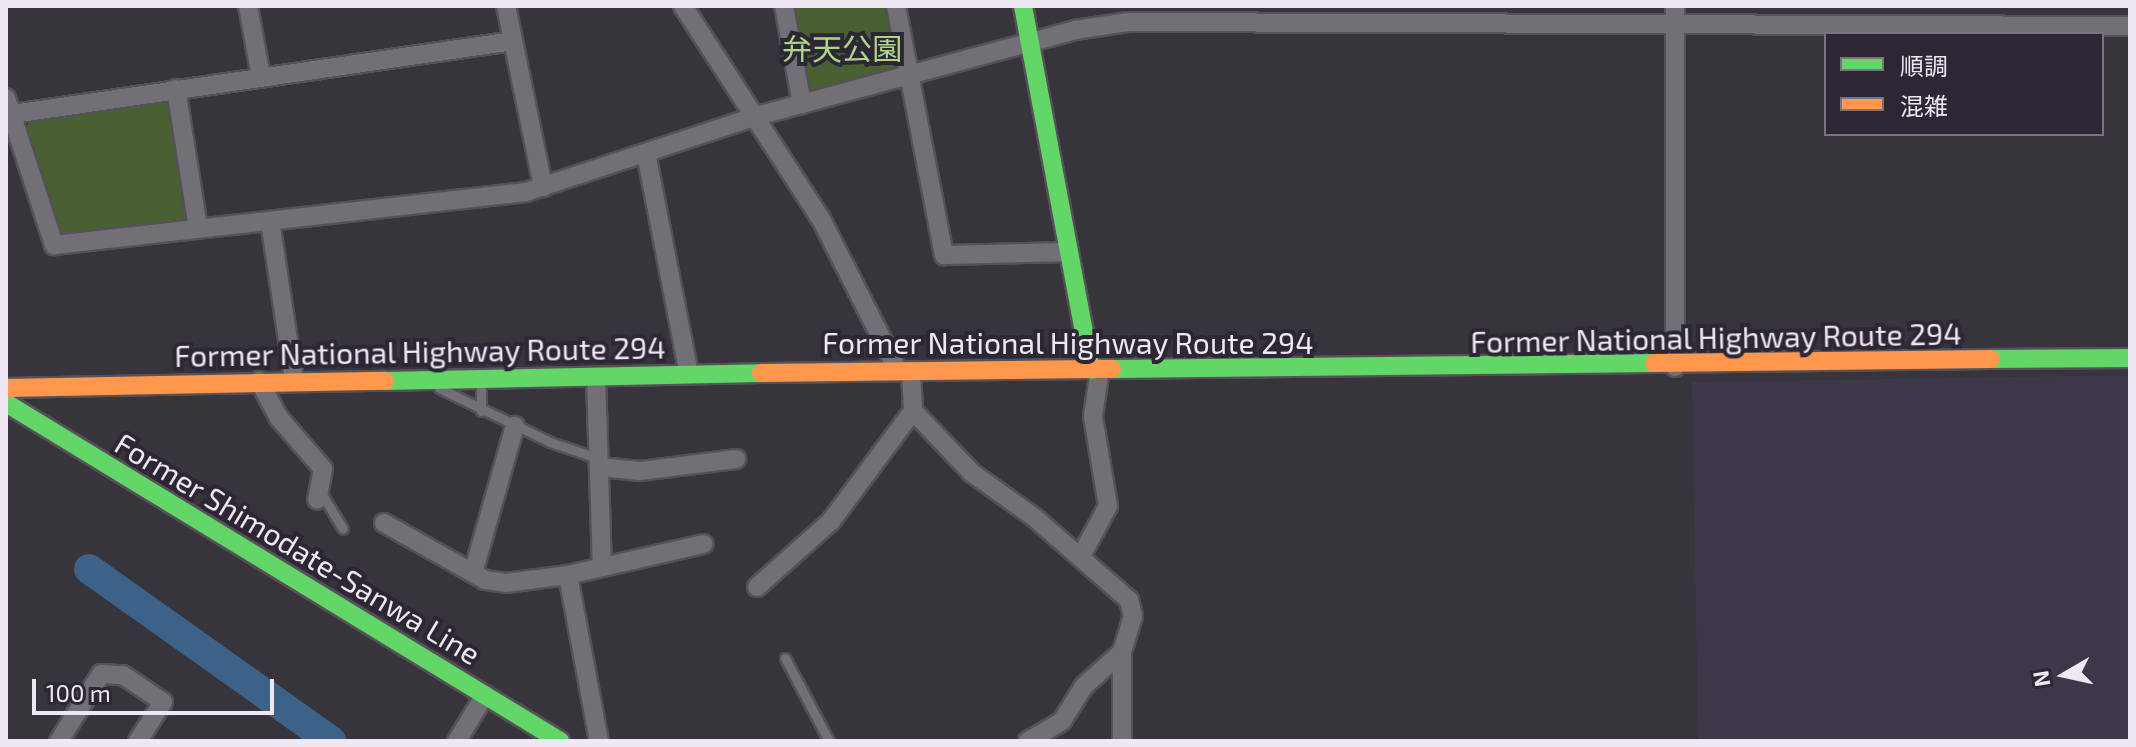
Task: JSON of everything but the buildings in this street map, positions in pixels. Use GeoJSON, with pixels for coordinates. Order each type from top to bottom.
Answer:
{"type":"FeatureCollection","features":[{"type":"Feature","properties":{"kind":"street"},"geometry":{"type":"LineString","coordinates":[[248,6],[261,77]]}},
{"type":"Feature","properties":{"kind":"street"},"geometry":{"type":"LineString","coordinates":[[506,6],[543,187]]}},
{"type":"Feature","properties":{"kind":"street"},"geometry":{"type":"LineString","coordinates":[[683,6],[821,219],[905,371],[913,411],[972,473],[1081,556],[1129,600],[1133,616],[1122,652],[1122,741]]}},
{"type":"Feature","properties":{"kind":"street"},"geometry":{"type":"LineString","coordinates":[[784,6],[802,104]]}},
{"type":"Feature","properties":{"kind":"street"},"geometry":{"type":"LineString","coordinates":[[896,6],[944,255],[1069,252]]}},
{"type":"Feature","properties":{"kind":"street"},"geometry":{"type":"LineString","coordinates":[[1023,6],[1069,252],[1096,370],[1093,416],[1108,506],[1081,556]]}},
{"type":"Feature","properties":{"kind":"street"},"geometry":{"type":"LineString","coordinates":[[1675,6],[1675,367]]}},
{"type":"Feature","properties":{"kind":"street"},"geometry":{"type":"LineString","coordinates":[[513,41],[176,89],[8,109],[54,245],[543,187],[757,116],[1030,45],[1129,14],[1675,26],[2130,26]]}},
{"type":"Feature","properties":{"kind":"street"},"geometry":{"type":"LineString","coordinates":[[176,89],[198,228]]}},
{"type":"Feature","properties":{"kind":"street"},"geometry":{"type":"LineString","coordinates":[[646,153],[689,374]]}},
{"type":"Feature","properties":{"kind":"street"},"geometry":{"type":"LineString","coordinates":[[270,221],[294,380]]}},
{"type":"Feature","properties":{"kind":"street","name":"Former National Highway Route 294"},"geometry":{"type":"LineString","coordinates":[[6,388],[689,374],[1675,367],[2130,358]]}},
{"type":"Feature","properties":{"kind":"street"},"geometry":{"type":"LineString","coordinates":[[596,377],[602,567]]}},
{"type":"Feature","properties":{"kind":"street"},"geometry":{"type":"LineString","coordinates":[[259,381],[279,418],[323,469],[318,494]]}},
{"type":"Feature","properties":{"kind":"street","name":"Former Shimodate-Sanwa Line"},"geometry":{"type":"LineString","coordinates":[[6,403],[560,741]]}},
{"type":"Feature","properties":{"kind":"street"},"geometry":{"type":"LineString","coordinates":[[757,587],[831,521],[913,411]]}},
{"type":"Feature","properties":{"kind":"street"},"geometry":{"type":"LineString","coordinates":[[473,573],[515,426]]}},
{"type":"Feature","properties":{"kind":"street"},"geometry":{"type":"LineString","coordinates":[[600,463],[640,471],[736,459]]}},
{"type":"Feature","properties":{"kind":"street"},"geometry":{"type":"LineString","coordinates":[[384,523],[473,573],[506,583],[568,575],[703,544]]}},
{"type":"Feature","properties":{"kind":"street"},"geometry":{"type":"LineString","coordinates":[[568,575],[599,741]]}},
{"type":"Feature","properties":{"kind":"street"},"geometry":{"type":"LineString","coordinates":[[1028,741],[1062,721],[1084,686],[1122,652]]}},
{"type":"Feature","properties":{"kind":"street"},"geometry":{"type":"LineString","coordinates":[[59,741],[101,674],[123,675],[163,702],[138,741]]}},
{"type":"Feature","properties":{"kind":"street"},"geometry":{"type":"LineString","coordinates":[[457,741],[485,695]]}},
{"type":"Feature","properties":{"kind":"lane"},"geometry":{"type":"LineString","coordinates":[[481,387],[481,411]]}},
{"type":"Feature","properties":{"kind":"lane"},"geometry":{"type":"LineString","coordinates":[[439,388],[481,411],[600,463]]}},
{"type":"Feature","properties":{"kind":"lane"},"geometry":{"type":"LineString","coordinates":[[318,494],[343,529]]}},
{"type":"Feature","properties":{"kind":"lane"},"geometry":{"type":"LineString","coordinates":[[785,658],[829,741]]}},
{"type":"Feature","properties":{"kind":"shaded area"},"geometry":{"type":"Polygon","coordinates":[[[2130,375],[2130,741],[1698,741],[1692,382],[2130,375]]]}},
{"type":"Feature","properties":{"kind":"green space","name":"弁天公園"},"geometry":{"type":"Polygon","coordinates":[[[792,6],[890,6],[901,64],[894,75],[821,98],[808,91],[792,6]]]}},
{"type":"Feature","properties":{"kind":"green space"},"geometry":{"type":"Polygon","coordinates":[[[167,101],[175,110],[190,222],[65,237],[57,232],[25,131],[30,120],[167,101]]]}},
{"type":"Feature","properties":{"kind":"waterway"},"geometry":{"type":"LineString","coordinates":[[89,569],[331,741]]}},
{"type":"Feature","properties":{"kind":"traffic: fast"},"geometry":{"type":"LineString","coordinates":[[1023,6],[1091,370]]}},
{"type":"Feature","properties":{"kind":"traffic: fast"},"geometry":{"type":"LineString","coordinates":[[1991,359],[2130,358]]}},
{"type":"Feature","properties":{"kind":"traffic: fast"},"geometry":{"type":"LineString","coordinates":[[1112,369],[1654,363]]}},
{"type":"Feature","properties":{"kind":"traffic: fast"},"geometry":{"type":"LineString","coordinates":[[385,381],[761,373]]}},
{"type":"Feature","properties":{"kind":"traffic: fast"},"geometry":{"type":"LineString","coordinates":[[6,403],[560,741]]}},
{"type":"Feature","properties":{"kind":"traffic: slow"},"geometry":{"type":"LineString","coordinates":[[1654,363],[1991,359]]}},
{"type":"Feature","properties":{"kind":"traffic: slow"},"geometry":{"type":"LineString","coordinates":[[761,373],[1112,369]]}},
{"type":"Feature","properties":{"kind":"traffic: slow"},"geometry":{"type":"LineString","coordinates":[[6,388],[385,381]]}}]}
